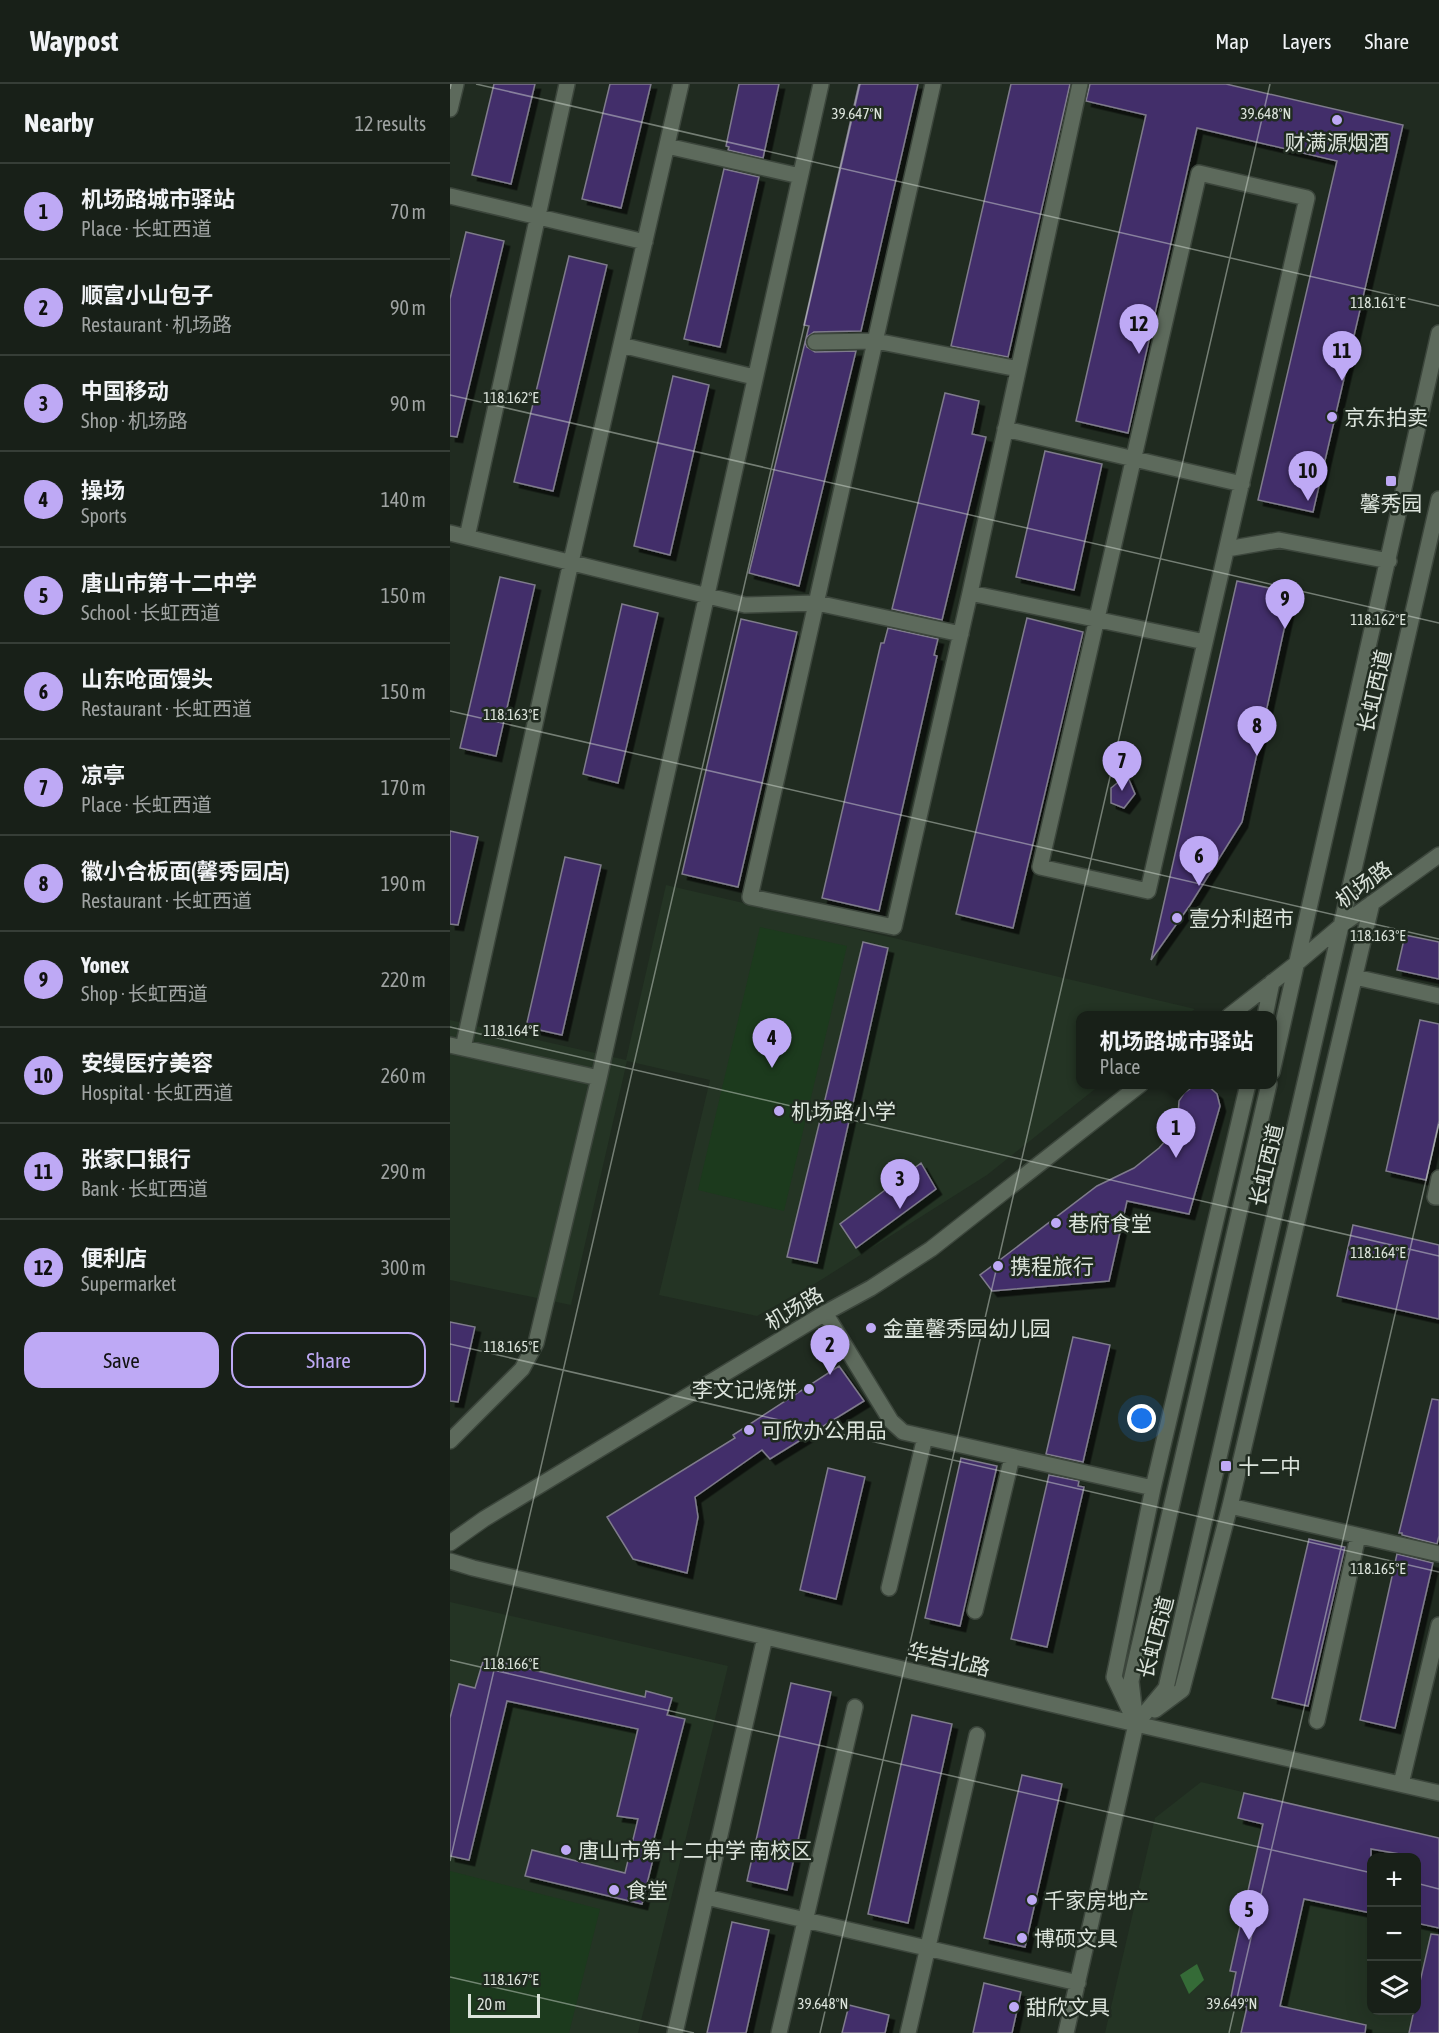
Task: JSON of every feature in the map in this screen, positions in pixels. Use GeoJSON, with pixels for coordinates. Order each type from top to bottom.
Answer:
{"type":"FeatureCollection","features":[{"type":"Feature","properties":{"kind":"street"},"geometry":{"type":"LineString","coordinates":[[450,109],[456,84]]}},
{"type":"Feature","properties":{"kind":"street"},"geometry":{"type":"LineString","coordinates":[[467,537],[567,84]]}},
{"type":"Feature","properties":{"kind":"street"},"geometry":{"type":"LineString","coordinates":[[599,1078],[457,1047],[681,84]]}},
{"type":"Feature","properties":{"kind":"street"},"geometry":{"type":"LineString","coordinates":[[450,1441],[522,1369],[536,1344],[599,1078],[754,377],[822,84]]}},
{"type":"Feature","properties":{"kind":"street"},"geometry":{"type":"LineString","coordinates":[[933,84],[750,897],[894,927],[970,593],[1080,84]]}},
{"type":"Feature","properties":{"kind":"street"},"geometry":{"type":"LineString","coordinates":[[667,146],[800,176]]}},
{"type":"Feature","properties":{"kind":"street"},"geometry":{"type":"LineString","coordinates":[[1199,173],[1307,198],[1148,891],[1040,867],[1134,459],[1199,173]]}},
{"type":"Feature","properties":{"kind":"street"},"geometry":{"type":"LineString","coordinates":[[450,196],[645,242]]}},
{"type":"Feature","properties":{"kind":"street","name":"长虹西道"},"geometry":{"type":"LineString","coordinates":[[1277,1050],[1439,333]]}},
{"type":"Feature","properties":{"kind":"street"},"geometry":{"type":"LineString","coordinates":[[815,342],[876,341],[1018,369]]}},
{"type":"Feature","properties":{"kind":"street"},"geometry":{"type":"LineString","coordinates":[[621,345],[754,377]]}},
{"type":"Feature","properties":{"kind":"street"},"geometry":{"type":"LineString","coordinates":[[1005,429],[1242,484]]}},
{"type":"Feature","properties":{"kind":"street","name":"长虹西道"},"geometry":{"type":"LineString","coordinates":[[1136,1724],[1166,1688],[1439,500]]}},
{"type":"Feature","properties":{"kind":"street"},"geometry":{"type":"LineString","coordinates":[[450,533],[746,605],[817,603],[960,634]]}},
{"type":"Feature","properties":{"kind":"street"},"geometry":{"type":"LineString","coordinates":[[1227,549],[1280,540],[1389,561]]}},
{"type":"Feature","properties":{"kind":"street"},"geometry":{"type":"LineString","coordinates":[[970,593],[1205,642]]}},
{"type":"Feature","properties":{"kind":"street","name":"机场路"},"geometry":{"type":"LineString","coordinates":[[1235,1011],[1343,924],[1439,855]]}},
{"type":"Feature","properties":{"kind":"street"},"geometry":{"type":"LineString","coordinates":[[1247,1089],[1153,1488],[1114,1677],[1136,1724],[1182,1690],[1230,1506],[1371,903]]}},
{"type":"Feature","properties":{"kind":"street"},"geometry":{"type":"LineString","coordinates":[[1355,977],[1439,996]]}},
{"type":"Feature","properties":{"kind":"street"},"geometry":{"type":"LineString","coordinates":[[1266,1011],[1272,982]]}},
{"type":"Feature","properties":{"kind":"street","name":"机场路"},"geometry":{"type":"LineString","coordinates":[[450,1543],[484,1519],[825,1313],[871,1288],[931,1249],[1135,1089]]}},
{"type":"Feature","properties":{"kind":"street","name":"长虹西道"},"geometry":{"type":"LineString","coordinates":[[1066,2033],[1136,1724],[1131,1681],[1268,1089]]}},
{"type":"Feature","properties":{"kind":"street"},"geometry":{"type":"LineString","coordinates":[[1439,1178],[1435,1197],[1439,1197]]}},
{"type":"Feature","properties":{"kind":"street"},"geometry":{"type":"LineString","coordinates":[[825,1313],[891,1421],[903,1432],[1153,1488]]}},
{"type":"Feature","properties":{"kind":"street"},"geometry":{"type":"LineString","coordinates":[[889,1588],[925,1437]]}},
{"type":"Feature","properties":{"kind":"street"},"geometry":{"type":"LineString","coordinates":[[975,1611],[1012,1457]]}},
{"type":"Feature","properties":{"kind":"street"},"geometry":{"type":"LineString","coordinates":[[1230,1506],[1439,1554]]}},
{"type":"Feature","properties":{"kind":"street"},"geometry":{"type":"LineString","coordinates":[[1317,1721],[1359,1536]]}},
{"type":"Feature","properties":{"kind":"street","name":"华岩北路"},"geometry":{"type":"LineString","coordinates":[[450,1561],[1136,1724],[1439,1792]]}},
{"type":"Feature","properties":{"kind":"street"},"geometry":{"type":"LineString","coordinates":[[1401,1784],[1439,1625]]}},
{"type":"Feature","properties":{"kind":"street"},"geometry":{"type":"LineString","coordinates":[[675,2033],[765,1637]]}},
{"type":"Feature","properties":{"kind":"street"},"geometry":{"type":"LineString","coordinates":[[779,2033],[855,1707]]}},
{"type":"Feature","properties":{"kind":"street"},"geometry":{"type":"LineString","coordinates":[[908,2033],[977,1735]]}},
{"type":"Feature","properties":{"kind":"street"},"geometry":{"type":"LineString","coordinates":[[706,1897],[1078,1983]]}},
{"type":"Feature","properties":{"kind":"shaded area"},"geometry":{"type":"Polygon","coordinates":[[[666,885],[1195,1009],[1192,1011],[1076,1011],[1076,1089],[1095,1089],[987,1175],[816,1283],[757,1316],[659,1295],[710,1080],[627,1061],[571,1305],[450,1280],[450,1020],[626,1060],[666,885]]]}},
{"type":"Feature","properties":{"kind":"shaded area"},"geometry":{"type":"Polygon","coordinates":[[[760,927],[847,946],[784,1211],[698,1190],[760,927]]]}},
{"type":"Feature","properties":{"kind":"shaded area","name":"唐山市第十二中学 南校区"},"geometry":{"type":"Polygon","coordinates":[[[450,1602],[728,1666],[638,2033],[450,2033],[450,1602]]]}},
{"type":"Feature","properties":{"kind":"shaded area"},"geometry":{"type":"Polygon","coordinates":[[[1201,1782],[1251,1794],[1245,1825],[1367,1853],[1367,2015],[1421,2015],[1421,1866],[1439,1870],[1439,2033],[1105,2033],[1155,1818],[1201,1782]]]}},
{"type":"Feature","properties":{"kind":"shaded area"},"geometry":{"type":"Polygon","coordinates":[[[450,1871],[600,1909],[569,2033],[450,2033],[450,1871]]]}},
{"type":"Feature","properties":{"kind":"shaded area"},"geometry":{"type":"Polygon","coordinates":[[[1197,1964],[1204,1980],[1189,1994],[1180,1975],[1197,1964]]]}},
{"type":"Feature","properties":{"kind":"building"},"geometry":{"type":"Polygon","coordinates":[[[494,84],[535,84],[511,184],[472,175],[494,84]]]}},
{"type":"Feature","properties":{"kind":"building"},"geometry":{"type":"Polygon","coordinates":[[[610,84],[651,84],[621,208],[582,199],[610,84]]]}},
{"type":"Feature","properties":{"kind":"building"},"geometry":{"type":"Polygon","coordinates":[[[739,84],[779,84],[763,158],[728,150],[729,147],[726,146],[739,84]]]}},
{"type":"Feature","properties":{"kind":"building"},"geometry":{"type":"Polygon","coordinates":[[[859,84],[918,84],[861,331],[814,332],[805,341],[809,326],[804,325],[859,84]]]}},
{"type":"Feature","properties":{"kind":"building"},"geometry":{"type":"Polygon","coordinates":[[[1011,84],[1070,84],[1008,357],[951,346],[1011,84]]]}},
{"type":"Feature","properties":{"kind":"building"},"geometry":{"type":"Polygon","coordinates":[[[1090,84],[1226,84],[1403,125],[1313,512],[1258,500],[1337,161],[1197,128],[1128,433],[1076,421],[1146,115],[1086,101],[1090,84]]]}},
{"type":"Feature","properties":{"kind":"building"},"geometry":{"type":"Polygon","coordinates":[[[724,169],[759,177],[720,347],[684,339],[724,169]]]}},
{"type":"Feature","properties":{"kind":"building"},"geometry":{"type":"Polygon","coordinates":[[[466,232],[504,241],[457,437],[450,436],[450,299],[466,232]]]}},
{"type":"Feature","properties":{"kind":"building"},"geometry":{"type":"Polygon","coordinates":[[[569,256],[607,265],[553,491],[514,482],[569,256]]]}},
{"type":"Feature","properties":{"kind":"building"},"geometry":{"type":"Polygon","coordinates":[[[805,342],[807,347],[815,352],[856,351],[799,586],[749,573],[805,342]]]}},
{"type":"Feature","properties":{"kind":"building"},"geometry":{"type":"Polygon","coordinates":[[[673,376],[709,385],[670,555],[634,546],[673,376]]]}},
{"type":"Feature","properties":{"kind":"building"},"geometry":{"type":"Polygon","coordinates":[[[945,393],[979,401],[972,434],[986,437],[942,620],[892,609],[945,393]]]}},
{"type":"Feature","properties":{"kind":"building"},"geometry":{"type":"Polygon","coordinates":[[[1045,451],[1102,464],[1074,590],[1016,577],[1045,451]]]}},
{"type":"Feature","properties":{"kind":"building"},"geometry":{"type":"Polygon","coordinates":[[[500,577],[535,585],[496,756],[460,748],[500,577]]]}},
{"type":"Feature","properties":{"kind":"building"},"geometry":{"type":"Polygon","coordinates":[[[1237,581],[1292,593],[1242,822],[1190,905],[1151,960],[1237,581]]]}},
{"type":"Feature","properties":{"kind":"building"},"geometry":{"type":"Polygon","coordinates":[[[622,604],[658,613],[618,783],[583,774],[622,604]]]}},
{"type":"Feature","properties":{"kind":"building"},"geometry":{"type":"Polygon","coordinates":[[[1027,618],[1083,632],[1013,928],[956,914],[1027,618]]]}},
{"type":"Feature","properties":{"kind":"building"},"geometry":{"type":"Polygon","coordinates":[[[741,619],[797,632],[738,887],[682,874],[741,619]]]}},
{"type":"Feature","properties":{"kind":"building"},"geometry":{"type":"Polygon","coordinates":[[[888,628],[938,639],[934,655],[937,656],[879,911],[822,898],[881,643],[884,643],[888,628]]]}},
{"type":"Feature","properties":{"kind":"building"},"geometry":{"type":"Polygon","coordinates":[[[1127,775],[1135,794],[1124,808],[1111,803],[1111,788],[1127,775]]]}},
{"type":"Feature","properties":{"kind":"building"},"geometry":{"type":"Polygon","coordinates":[[[450,831],[478,837],[458,925],[450,924],[450,831]]]}},
{"type":"Feature","properties":{"kind":"building"},"geometry":{"type":"Polygon","coordinates":[[[565,857],[601,865],[562,1035],[526,1027],[565,857]]]}},
{"type":"Feature","properties":{"kind":"building"},"geometry":{"type":"Polygon","coordinates":[[[1405,935],[1439,942],[1439,979],[1397,970],[1405,935]]]}},
{"type":"Feature","properties":{"kind":"building"},"geometry":{"type":"Polygon","coordinates":[[[863,942],[888,948],[817,1263],[787,1257],[863,942]]]}},
{"type":"Feature","properties":{"kind":"building"},"geometry":{"type":"Polygon","coordinates":[[[1420,1020],[1439,1024],[1439,1121],[1426,1180],[1386,1171],[1420,1020]]]}},
{"type":"Feature","properties":{"kind":"building"},"geometry":{"type":"Polygon","coordinates":[[[1190,1089],[1212,1089],[1217,1094],[1220,1106],[1189,1214],[1127,1201],[1109,1281],[992,1291],[980,1275],[1097,1186],[1134,1168],[1159,1148],[1177,1128],[1179,1101],[1190,1089]]]}},
{"type":"Feature","properties":{"kind":"building"},"geometry":{"type":"Polygon","coordinates":[[[921,1163],[936,1189],[856,1248],[840,1224],[921,1163]]]}},
{"type":"Feature","properties":{"kind":"building"},"geometry":{"type":"Polygon","coordinates":[[[1353,1225],[1439,1245],[1439,1319],[1337,1296],[1353,1225]]]}},
{"type":"Feature","properties":{"kind":"building"},"geometry":{"type":"Polygon","coordinates":[[[450,1322],[475,1327],[458,1402],[450,1401],[450,1322]]]}},
{"type":"Feature","properties":{"kind":"building"},"geometry":{"type":"Polygon","coordinates":[[[1073,1337],[1110,1345],[1083,1462],[1046,1454],[1073,1337]]]}},
{"type":"Feature","properties":{"kind":"building"},"geometry":{"type":"Polygon","coordinates":[[[839,1366],[864,1401],[770,1459],[762,1450],[695,1497],[698,1517],[687,1573],[633,1559],[607,1517],[735,1438],[733,1435],[839,1366]]]}},
{"type":"Feature","properties":{"kind":"building"},"geometry":{"type":"Polygon","coordinates":[[[1432,1399],[1439,1400],[1439,1536],[1437,1544],[1399,1533],[1432,1399]]]}},
{"type":"Feature","properties":{"kind":"building"},"geometry":{"type":"Polygon","coordinates":[[[961,1458],[997,1466],[960,1626],[925,1618],[961,1458]]]}},
{"type":"Feature","properties":{"kind":"building"},"geometry":{"type":"Polygon","coordinates":[[[828,1468],[865,1477],[836,1599],[800,1590],[828,1468]]]}},
{"type":"Feature","properties":{"kind":"building"},"geometry":{"type":"Polygon","coordinates":[[[1049,1475],[1079,1481],[1078,1486],[1084,1487],[1047,1647],[1011,1639],[1049,1475]]]}},
{"type":"Feature","properties":{"kind":"building"},"geometry":{"type":"Polygon","coordinates":[[[1309,1539],[1345,1547],[1308,1706],[1272,1698],[1309,1539]]]}},
{"type":"Feature","properties":{"kind":"building"},"geometry":{"type":"Polygon","coordinates":[[[1397,1554],[1433,1563],[1395,1728],[1360,1720],[1397,1554]]]}},
{"type":"Feature","properties":{"kind":"building"},"geometry":{"type":"Polygon","coordinates":[[[484,1658],[645,1697],[646,1691],[672,1698],[667,1715],[685,1719],[650,1854],[654,1855],[642,1904],[525,1876],[532,1850],[625,1873],[638,1819],[617,1816],[638,1729],[507,1701],[469,1860],[450,1856],[450,1718],[459,1684],[475,1688],[484,1658]]]}},
{"type":"Feature","properties":{"kind":"building"},"geometry":{"type":"Polygon","coordinates":[[[791,1683],[831,1692],[787,1890],[747,1881],[791,1683]]]}},
{"type":"Feature","properties":{"kind":"building"},"geometry":{"type":"Polygon","coordinates":[[[912,1715],[952,1724],[908,1923],[868,1914],[912,1715]]]}},
{"type":"Feature","properties":{"kind":"building"},"geometry":{"type":"Polygon","coordinates":[[[1022,1775],[1062,1784],[1025,1947],[984,1938],[1022,1775]]]}},
{"type":"Feature","properties":{"kind":"building"},"geometry":{"type":"Polygon","coordinates":[[[1244,1793],[1439,1838],[1439,1928],[1421,1924],[1421,1853],[1394,1853],[1371,1849],[1371,1853],[1367,1853],[1367,1912],[1304,1899],[1280,2006],[1366,2025],[1365,2033],[1241,2033],[1247,2007],[1230,2002],[1236,1972],[1230,1971],[1263,1824],[1238,1818],[1244,1793]]]}},
{"type":"Feature","properties":{"kind":"building"},"geometry":{"type":"Polygon","coordinates":[[[732,1922],[769,1930],[746,2033],[707,2033],[732,1922]]]}},
{"type":"Feature","properties":{"kind":"building"},"geometry":{"type":"Polygon","coordinates":[[[1431,1934],[1439,1935],[1439,2033],[1409,2033],[1413,2015],[1421,2015],[1421,1977],[1431,1934]]]}},
{"type":"Feature","properties":{"kind":"building"},"geometry":{"type":"Polygon","coordinates":[[[984,1983],[1021,1992],[1012,2033],[973,2033],[984,1983]]]}},
{"type":"Feature","properties":{"kind":"building"},"geometry":{"type":"Polygon","coordinates":[[[849,2005],[889,2015],[885,2033],[842,2033],[849,2005]]]}},
{"type":"Feature","properties":{"kind":"place","name":"财满源烟酒"},"geometry":{"type":"Point","coordinates":[1337,120]}},
{"type":"Feature","properties":{"kind":"place","name":"便利店"},"geometry":{"type":"Point","coordinates":[1139,354]}},
{"type":"Feature","properties":{"kind":"place","name":"张家口银行"},"geometry":{"type":"Point","coordinates":[1342,381]}},
{"type":"Feature","properties":{"kind":"place","name":"京东拍卖"},"geometry":{"type":"Point","coordinates":[1332,417]}},
{"type":"Feature","properties":{"kind":"place","name":"馨秀园"},"geometry":{"type":"Point","coordinates":[1391,481]}},
{"type":"Feature","properties":{"kind":"place","name":"安缦医疗美容"},"geometry":{"type":"Point","coordinates":[1308,501]}},
{"type":"Feature","properties":{"kind":"place","name":"Yonex"},"geometry":{"type":"Point","coordinates":[1285,629]}},
{"type":"Feature","properties":{"kind":"place","name":"徽小合板面(馨秀园店)"},"geometry":{"type":"Point","coordinates":[1257,756]}},
{"type":"Feature","properties":{"kind":"place","name":"凉亭"},"geometry":{"type":"Point","coordinates":[1122,791]}},
{"type":"Feature","properties":{"kind":"place","name":"山东呛面馒头"},"geometry":{"type":"Point","coordinates":[1199,886]}},
{"type":"Feature","properties":{"kind":"place","name":"壹分利超市"},"geometry":{"type":"Point","coordinates":[1177,918]}},
{"type":"Feature","properties":{"kind":"place","name":"操场"},"geometry":{"type":"Point","coordinates":[772,1068]}},
{"type":"Feature","properties":{"kind":"place","name":"机场路小学"},"geometry":{"type":"Point","coordinates":[779,1111]}},
{"type":"Feature","properties":{"kind":"place","name":"机场路城市驿站"},"geometry":{"type":"Point","coordinates":[1176,1158]}},
{"type":"Feature","properties":{"kind":"place","name":"中国移动"},"geometry":{"type":"Point","coordinates":[900,1209]}},
{"type":"Feature","properties":{"kind":"place","name":"巷府食堂"},"geometry":{"type":"Point","coordinates":[1056,1223]}},
{"type":"Feature","properties":{"kind":"place","name":"携程旅行"},"geometry":{"type":"Point","coordinates":[998,1266]}},
{"type":"Feature","properties":{"kind":"place","name":"金童馨秀园幼儿园"},"geometry":{"type":"Point","coordinates":[871,1328]}},
{"type":"Feature","properties":{"kind":"place","name":"顺富小山包子"},"geometry":{"type":"Point","coordinates":[830,1375]}},
{"type":"Feature","properties":{"kind":"place","name":"李文记烧饼"},"geometry":{"type":"Point","coordinates":[809,1389]}},
{"type":"Feature","properties":{"kind":"place","name":"可欣办公用品"},"geometry":{"type":"Point","coordinates":[749,1430]}},
{"type":"Feature","properties":{"kind":"place","name":"十二中"},"geometry":{"type":"Point","coordinates":[1226,1466]}},
{"type":"Feature","properties":{"kind":"place","name":"唐山市第十二中学 南校区"},"geometry":{"type":"Point","coordinates":[566,1850]}},
{"type":"Feature","properties":{"kind":"place","name":"食堂"},"geometry":{"type":"Point","coordinates":[614,1890]}},
{"type":"Feature","properties":{"kind":"place","name":"千家房地产"},"geometry":{"type":"Point","coordinates":[1032,1900]}},
{"type":"Feature","properties":{"kind":"place","name":"博硕文具"},"geometry":{"type":"Point","coordinates":[1022,1938]}},
{"type":"Feature","properties":{"kind":"place","name":"唐山市第十二中学"},"geometry":{"type":"Point","coordinates":[1249,1940]}},
{"type":"Feature","properties":{"kind":"place","name":"甜欣文具"},"geometry":{"type":"Point","coordinates":[1014,2007]}}]}
